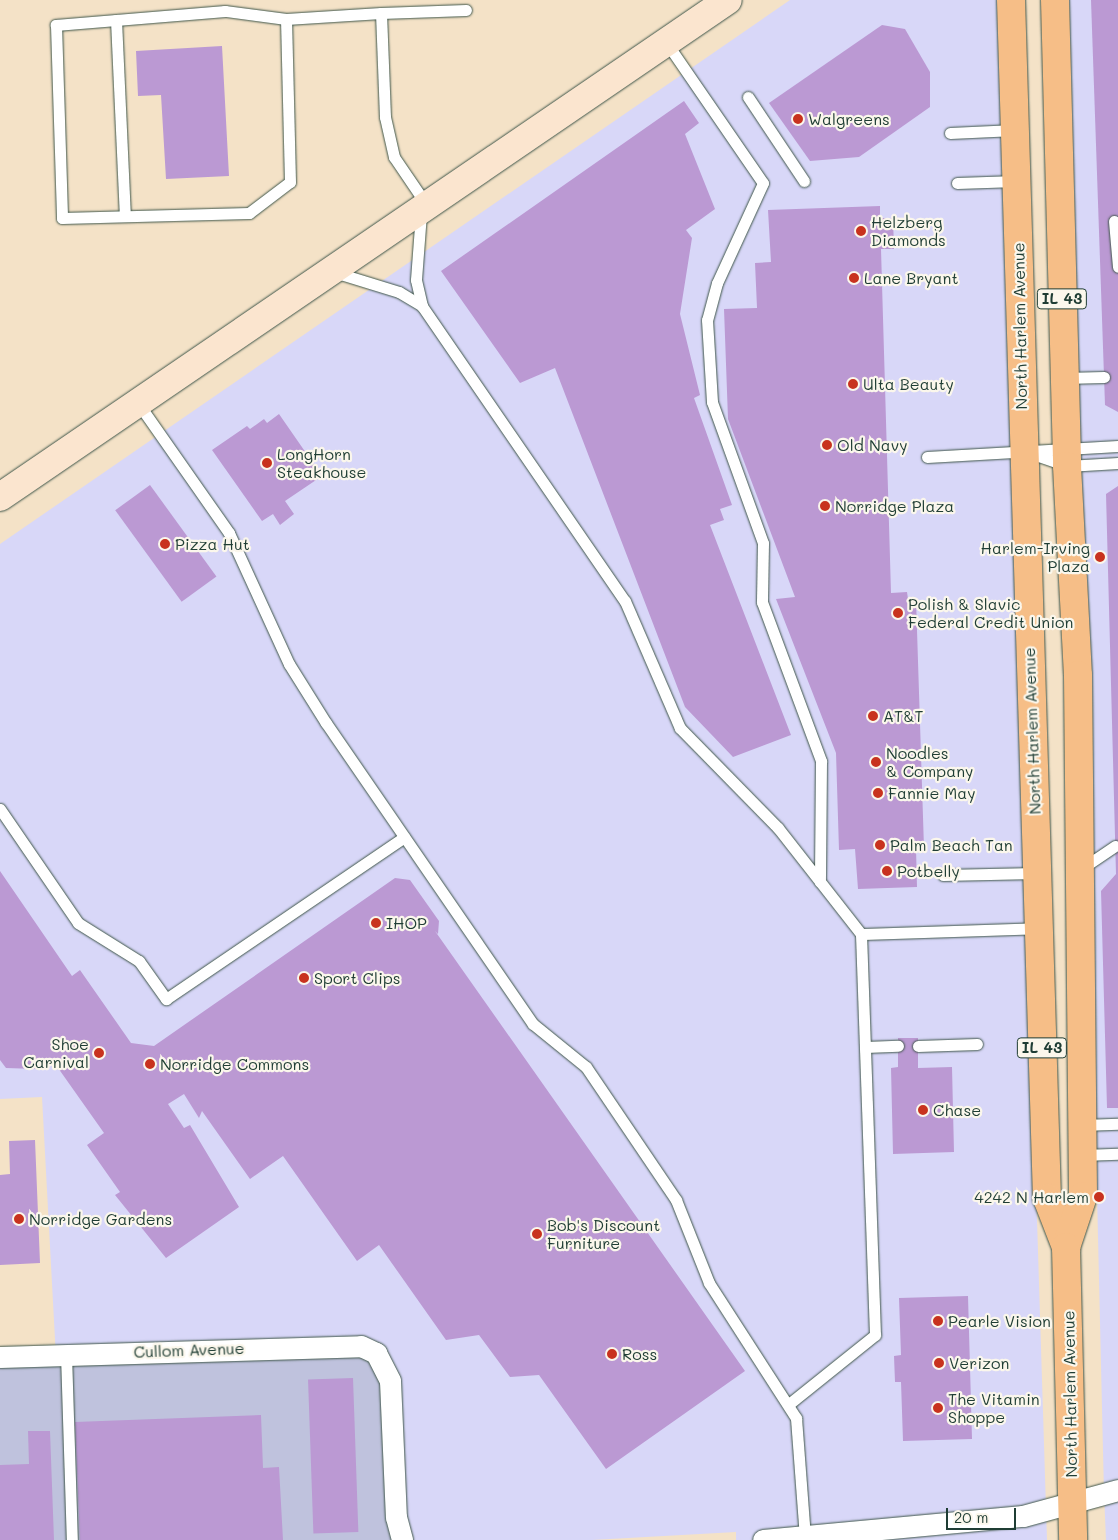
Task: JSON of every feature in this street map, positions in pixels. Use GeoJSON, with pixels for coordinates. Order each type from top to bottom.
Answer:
{"type":"FeatureCollection","features":[{"type":"Feature","properties":{"kind":"main road"},"geometry":{"type":"LineString","coordinates":[[0,496],[328,270],[728,0]]}},
{"type":"Feature","properties":{"kind":"main road","name":"North Harlem Avenue"},"geometry":{"type":"LineString","coordinates":[[1010,0],[1047,1198],[1066,1248]]}},
{"type":"Feature","properties":{"kind":"main road","name":"North Harlem Avenue"},"geometry":{"type":"LineString","coordinates":[[1055,0],[1064,378],[1078,675],[1083,1196],[1066,1248],[1074,1540]]}},
{"type":"Feature","properties":{"kind":"main road"},"geometry":{"type":"LineString","coordinates":[[1036,873],[1080,870]]}},
{"type":"Feature","properties":{"kind":"street","name":"Cullom Avenue"},"geometry":{"type":"LineString","coordinates":[[0,1356],[342,1344],[376,1353],[390,1381],[396,1518],[402,1540]]}},
{"type":"Feature","properties":{"kind":"street"},"geometry":{"type":"LineString","coordinates":[[763,1540],[1023,1516],[1072,1505],[1118,1490]]}},
{"type":"Feature","properties":{"kind":"lane"},"geometry":{"type":"LineString","coordinates":[[286,19],[290,182],[248,213],[62,218],[56,25],[225,11],[286,19],[466,10]]}},
{"type":"Feature","properties":{"kind":"lane"},"geometry":{"type":"LineString","coordinates":[[382,13],[385,117],[394,157],[424,205],[416,280],[422,306],[625,601],[680,728],[778,828],[861,934],[875,1335],[790,1403]]}},
{"type":"Feature","properties":{"kind":"lane"},"geometry":{"type":"LineString","coordinates":[[116,20],[125,216]]}},
{"type":"Feature","properties":{"kind":"lane"},"geometry":{"type":"LineString","coordinates":[[666,42],[763,183],[717,283],[707,320],[712,402],[763,543],[762,602],[821,761],[820,882]]}},
{"type":"Feature","properties":{"kind":"lane"},"geometry":{"type":"LineString","coordinates":[[748,97],[804,181]]}},
{"type":"Feature","properties":{"kind":"lane"},"geometry":{"type":"LineString","coordinates":[[950,133],[1015,130]]}},
{"type":"Feature","properties":{"kind":"lane"},"geometry":{"type":"LineString","coordinates":[[957,183],[1016,181]]}},
{"type":"Feature","properties":{"kind":"lane"},"geometry":{"type":"LineString","coordinates":[[1114,221],[1118,266]]}},
{"type":"Feature","properties":{"kind":"lane"},"geometry":{"type":"LineString","coordinates":[[328,270],[373,282],[422,306]]}},
{"type":"Feature","properties":{"kind":"lane"},"geometry":{"type":"LineString","coordinates":[[1064,378],[1104,377]]}},
{"type":"Feature","properties":{"kind":"lane"},"geometry":{"type":"LineString","coordinates":[[137,401],[216,512],[289,664],[404,837],[533,1024],[586,1067],[676,1200],[710,1283],[790,1403],[796,1418],[804,1537]]}},
{"type":"Feature","properties":{"kind":"lane"},"geometry":{"type":"LineString","coordinates":[[1023,451],[1067,457],[1118,446]]}},
{"type":"Feature","properties":{"kind":"lane"},"geometry":{"type":"LineString","coordinates":[[927,457],[1023,451],[1118,463]]}},
{"type":"Feature","properties":{"kind":"lane"},"geometry":{"type":"LineString","coordinates":[[0,809],[78,923],[139,961],[166,1000],[404,837]]}},
{"type":"Feature","properties":{"kind":"lane"},"geometry":{"type":"LineString","coordinates":[[1080,870],[1115,846]]}},
{"type":"Feature","properties":{"kind":"lane"},"geometry":{"type":"LineString","coordinates":[[943,875],[1036,873]]}},
{"type":"Feature","properties":{"kind":"lane"},"geometry":{"type":"LineString","coordinates":[[861,934],[1038,928]]}},
{"type":"Feature","properties":{"kind":"lane"},"geometry":{"type":"LineString","coordinates":[[918,1046],[977,1044]]}},
{"type":"Feature","properties":{"kind":"lane"},"geometry":{"type":"LineString","coordinates":[[865,1047],[898,1046]]}},
{"type":"Feature","properties":{"kind":"lane"},"geometry":{"type":"LineString","coordinates":[[1081,1125],[1118,1124]]}},
{"type":"Feature","properties":{"kind":"lane"},"geometry":{"type":"LineString","coordinates":[[1082,1155],[1118,1154]]}},
{"type":"Feature","properties":{"kind":"lane"},"geometry":{"type":"LineString","coordinates":[[66,1354],[72,1540]]}},
{"type":"Feature","properties":{"kind":"shaded area","name":"Norridge Commons"},"geometry":{"type":"Polygon","coordinates":[[[790,0],[999,0],[1047,1540],[736,1540],[736,1532],[592,1540],[396,1540],[56,1358],[42,1097],[0,1099],[0,544],[790,0]]]}},
{"type":"Feature","properties":{"kind":"shaded area","name":"Harlem-Irving Plaza"},"geometry":{"type":"Polygon","coordinates":[[[1069,0],[1118,0],[1118,1540],[1106,1540],[1104,1493],[1069,0]]]}},
{"type":"Feature","properties":{"kind":"shaded area"},"geometry":{"type":"Polygon","coordinates":[[[350,1346],[378,1359],[396,1540],[0,1540],[0,1360],[350,1346]]]}},
{"type":"Feature","properties":{"kind":"building"},"geometry":{"type":"Polygon","coordinates":[[[1091,0],[1118,0],[1118,412],[1105,405],[1091,0]]]}},
{"type":"Feature","properties":{"kind":"building","name":"Walgreens"},"geometry":{"type":"Polygon","coordinates":[[[882,25],[905,29],[930,72],[930,107],[859,157],[810,161],[769,103],[882,25]]]}},
{"type":"Feature","properties":{"kind":"building"},"geometry":{"type":"Polygon","coordinates":[[[222,46],[229,176],[166,179],[161,95],[138,96],[136,51],[222,46]]]}},
{"type":"Feature","properties":{"kind":"building"},"geometry":{"type":"Polygon","coordinates":[[[684,101],[699,123],[685,134],[715,209],[686,230],[692,238],[680,314],[700,395],[694,398],[732,505],[720,509],[724,520],[710,525],[791,735],[733,757],[685,707],[555,368],[520,383],[441,271],[684,101]]]}},
{"type":"Feature","properties":{"kind":"building","name":"Norridge Plaza"},"geometry":{"type":"Polygon","coordinates":[[[880,206],[880,218],[893,218],[894,249],[881,249],[891,593],[907,592],[908,599],[916,599],[924,848],[916,848],[917,887],[858,889],[855,849],[839,850],[836,753],[776,599],[795,597],[728,419],[724,309],[757,308],[755,263],[771,262],[768,210],[880,206]]]}},
{"type":"Feature","properties":{"kind":"building","name":"LongHorn Steakhouse"},"geometry":{"type":"Polygon","coordinates":[[[279,414],[322,476],[285,501],[294,514],[280,525],[273,514],[262,521],[212,450],[247,426],[250,429],[264,419],[267,423],[279,414]]]}},
{"type":"Feature","properties":{"kind":"building","name":"Pizza Hut"},"geometry":{"type":"Polygon","coordinates":[[[150,485],[216,576],[182,602],[115,510],[150,485]]]}},
{"type":"Feature","properties":{"kind":"building"},"geometry":{"type":"Polygon","coordinates":[[[1118,486],[1118,1108],[1107,1108],[1101,891],[1116,874],[1106,494],[1118,486]]]}},
{"type":"Feature","properties":{"kind":"building"},"geometry":{"type":"Polygon","coordinates":[[[0,871],[72,976],[80,970],[131,1043],[154,1046],[395,878],[410,880],[439,921],[438,934],[435,931],[745,1371],[606,1469],[539,1375],[510,1377],[479,1335],[446,1340],[379,1245],[357,1261],[283,1156],[250,1179],[202,1111],[199,1118],[184,1094],[168,1104],[184,1128],[190,1125],[239,1207],[166,1258],[115,1195],[120,1192],[87,1145],[104,1133],[51,1058],[36,1069],[6,1068],[0,1060],[0,871]]]}},
{"type":"Feature","properties":{"kind":"building","name":"Chase"},"geometry":{"type":"Polygon","coordinates":[[[898,1038],[918,1038],[918,1068],[952,1067],[954,1152],[893,1154],[891,1068],[898,1067],[898,1038]]]}},
{"type":"Feature","properties":{"kind":"building","name":"Norridge Gardens"},"geometry":{"type":"Polygon","coordinates":[[[35,1140],[40,1263],[0,1265],[0,1175],[10,1174],[9,1141],[35,1140]]]}},
{"type":"Feature","properties":{"kind":"building"},"geometry":{"type":"Polygon","coordinates":[[[968,1296],[972,1439],[903,1441],[901,1382],[895,1382],[894,1356],[901,1355],[899,1298],[968,1296]]]}},
{"type":"Feature","properties":{"kind":"building"},"geometry":{"type":"Polygon","coordinates":[[[353,1378],[358,1532],[313,1533],[308,1380],[353,1378]]]}},
{"type":"Feature","properties":{"kind":"building"},"geometry":{"type":"Polygon","coordinates":[[[261,1415],[263,1468],[279,1467],[283,1540],[80,1540],[75,1422],[261,1415]]]}},
{"type":"Feature","properties":{"kind":"building"},"geometry":{"type":"Polygon","coordinates":[[[28,1431],[50,1431],[54,1540],[0,1540],[0,1465],[29,1464],[28,1431]]]}},
{"type":"Feature","properties":{"kind":"place","name":"Walgreens"},"geometry":{"type":"Point","coordinates":[798,119]}},
{"type":"Feature","properties":{"kind":"place","name":"Helzberg Diamonds"},"geometry":{"type":"Point","coordinates":[861,231]}},
{"type":"Feature","properties":{"kind":"place","name":"Lane Bryant"},"geometry":{"type":"Point","coordinates":[854,278]}},
{"type":"Feature","properties":{"kind":"place","name":"Ulta Beauty"},"geometry":{"type":"Point","coordinates":[853,384]}},
{"type":"Feature","properties":{"kind":"place","name":"Old Navy"},"geometry":{"type":"Point","coordinates":[827,445]}},
{"type":"Feature","properties":{"kind":"place","name":"LongHorn Steakhouse"},"geometry":{"type":"Point","coordinates":[267,463]}},
{"type":"Feature","properties":{"kind":"place","name":"Norridge Plaza"},"geometry":{"type":"Point","coordinates":[825,506]}},
{"type":"Feature","properties":{"kind":"place","name":"Pizza Hut"},"geometry":{"type":"Point","coordinates":[165,544]}},
{"type":"Feature","properties":{"kind":"place","name":"Harlem-Irving Plaza"},"geometry":{"type":"Point","coordinates":[1100,557]}},
{"type":"Feature","properties":{"kind":"place","name":"Polish & Slavic Federal Credit Union"},"geometry":{"type":"Point","coordinates":[898,613]}},
{"type":"Feature","properties":{"kind":"place","name":"AT&T"},"geometry":{"type":"Point","coordinates":[873,716]}},
{"type":"Feature","properties":{"kind":"place","name":"Noodles & Company"},"geometry":{"type":"Point","coordinates":[876,762]}},
{"type":"Feature","properties":{"kind":"place","name":"Fannie May"},"geometry":{"type":"Point","coordinates":[878,793]}},
{"type":"Feature","properties":{"kind":"place","name":"Palm Beach Tan"},"geometry":{"type":"Point","coordinates":[880,845]}},
{"type":"Feature","properties":{"kind":"place","name":"Potbelly"},"geometry":{"type":"Point","coordinates":[887,871]}},
{"type":"Feature","properties":{"kind":"place","name":"IHOP"},"geometry":{"type":"Point","coordinates":[376,923]}},
{"type":"Feature","properties":{"kind":"place","name":"Sport Clips"},"geometry":{"type":"Point","coordinates":[304,978]}},
{"type":"Feature","properties":{"kind":"place","name":"Shoe Carnival"},"geometry":{"type":"Point","coordinates":[99,1053]}},
{"type":"Feature","properties":{"kind":"place","name":"Norridge Commons"},"geometry":{"type":"Point","coordinates":[150,1064]}},
{"type":"Feature","properties":{"kind":"place","name":"Chase"},"geometry":{"type":"Point","coordinates":[923,1110]}},
{"type":"Feature","properties":{"kind":"place","name":"4242 N Harlem"},"geometry":{"type":"Point","coordinates":[1099,1197]}},
{"type":"Feature","properties":{"kind":"place","name":"Norridge Gardens"},"geometry":{"type":"Point","coordinates":[19,1219]}},
{"type":"Feature","properties":{"kind":"place","name":"Bob's Discount Furniture"},"geometry":{"type":"Point","coordinates":[537,1234]}},
{"type":"Feature","properties":{"kind":"place","name":"Pearle Vision"},"geometry":{"type":"Point","coordinates":[938,1321]}},
{"type":"Feature","properties":{"kind":"place","name":"Ross"},"geometry":{"type":"Point","coordinates":[612,1354]}},
{"type":"Feature","properties":{"kind":"place","name":"Verizon"},"geometry":{"type":"Point","coordinates":[939,1363]}},
{"type":"Feature","properties":{"kind":"place","name":"The Vitamin Shoppe"},"geometry":{"type":"Point","coordinates":[938,1408]}}]}
